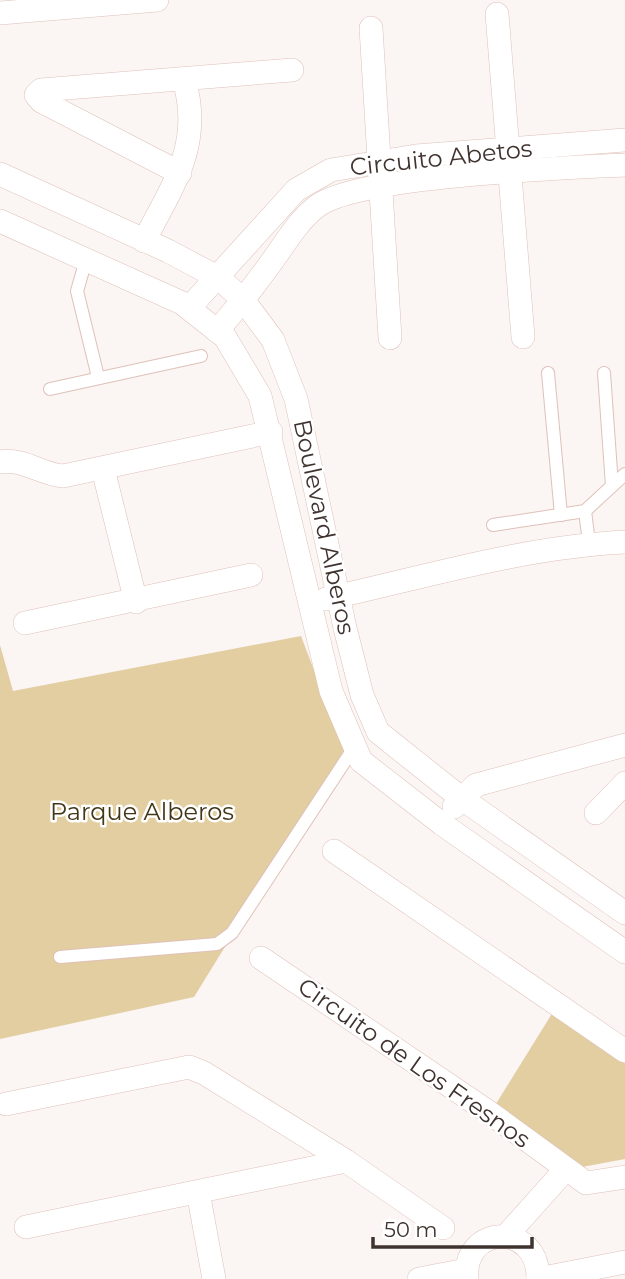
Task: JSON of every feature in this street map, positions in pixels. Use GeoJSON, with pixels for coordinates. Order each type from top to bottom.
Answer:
{"type":"FeatureCollection","features":[{"type":"Feature","properties":{"kind":"street"},"geometry":{"type":"LineString","coordinates":[[0,13],[157,0]]}},
{"type":"Feature","properties":{"kind":"street"},"geometry":{"type":"LineString","coordinates":[[497,14],[523,337]]}},
{"type":"Feature","properties":{"kind":"street"},"geometry":{"type":"LineString","coordinates":[[371,28],[390,338]]}},
{"type":"Feature","properties":{"kind":"street"},"geometry":{"type":"LineString","coordinates":[[180,173],[41,101],[36,94],[41,90],[292,70]]}},
{"type":"Feature","properties":{"kind":"street"},"geometry":{"type":"LineString","coordinates":[[144,240],[180,173],[191,135],[191,104],[184,80]]}},
{"type":"Feature","properties":{"kind":"street","name":"Circuito Abetos"},"geometry":{"type":"LineString","coordinates":[[217,331],[244,301],[288,237],[317,206],[342,194],[625,141]]}},
{"type":"Feature","properties":{"kind":"street","name":"Circuito Abetos"},"geometry":{"type":"LineString","coordinates":[[189,308],[296,190],[331,170],[378,161],[625,165]]}},
{"type":"Feature","properties":{"kind":"street","name":"Boulevard Alberos"},"geometry":{"type":"LineString","coordinates":[[0,174],[144,240],[219,278],[244,301],[273,340],[296,399],[362,695],[378,732],[461,798],[625,913]]}},
{"type":"Feature","properties":{"kind":"street","name":"Boulevard Alberos"},"geometry":{"type":"LineString","coordinates":[[0,221],[189,308],[225,337],[260,396],[312,602],[331,691],[361,761],[442,824],[625,952]]}},
{"type":"Feature","properties":{"kind":"street"},"geometry":{"type":"LineString","coordinates":[[0,462],[26,463],[47,475],[63,476],[271,432]]}},
{"type":"Feature","properties":{"kind":"street"},"geometry":{"type":"LineString","coordinates":[[103,469],[136,602]]}},
{"type":"Feature","properties":{"kind":"street"},"geometry":{"type":"LineString","coordinates":[[312,602],[481,562],[589,544],[625,542]]}},
{"type":"Feature","properties":{"kind":"street"},"geometry":{"type":"LineString","coordinates":[[25,623],[136,602],[251,575]]}},
{"type":"Feature","properties":{"kind":"street"},"geometry":{"type":"LineString","coordinates":[[442,824],[461,798],[476,785],[625,745]]}},
{"type":"Feature","properties":{"kind":"street"},"geometry":{"type":"LineString","coordinates":[[596,813],[625,783]]}},
{"type":"Feature","properties":{"kind":"street"},"geometry":{"type":"LineString","coordinates":[[334,851],[625,1051]]}},
{"type":"Feature","properties":{"kind":"street","name":"Circuito de Los Fresnos"},"geometry":{"type":"LineString","coordinates":[[261,958],[491,1113],[586,1183],[625,1177]]}},
{"type":"Feature","properties":{"kind":"street"},"geometry":{"type":"LineString","coordinates":[[6,1104],[189,1067],[204,1073],[346,1161],[443,1228]]}},
{"type":"Feature","properties":{"kind":"street"},"geometry":{"type":"LineString","coordinates":[[26,1227],[346,1161]]}},
{"type":"Feature","properties":{"kind":"street"},"geometry":{"type":"LineString","coordinates":[[506,1236],[565,1170]]}},
{"type":"Feature","properties":{"kind":"street"},"geometry":{"type":"LineString","coordinates":[[198,1192],[214,1279]]}},
{"type":"Feature","properties":{"kind":"street"},"geometry":{"type":"LineString","coordinates":[[419,1279],[466,1275],[475,1249],[484,1241],[506,1236],[518,1240],[535,1256],[538,1279],[625,1262]]}},
{"type":"Feature","properties":{"kind":"lane"},"geometry":{"type":"LineString","coordinates":[[86,260],[77,291],[98,377]]}},
{"type":"Feature","properties":{"kind":"lane"},"geometry":{"type":"LineString","coordinates":[[50,389],[201,356]]}},
{"type":"Feature","properties":{"kind":"lane"},"geometry":{"type":"LineString","coordinates":[[548,373],[561,515]]}},
{"type":"Feature","properties":{"kind":"lane"},"geometry":{"type":"LineString","coordinates":[[604,373],[612,486]]}},
{"type":"Feature","properties":{"kind":"lane"},"geometry":{"type":"LineString","coordinates":[[493,525],[586,511],[625,474]]}},
{"type":"Feature","properties":{"kind":"lane"},"geometry":{"type":"LineString","coordinates":[[586,511],[589,544]]}},
{"type":"Feature","properties":{"kind":"lane"},"geometry":{"type":"LineString","coordinates":[[61,957],[217,944],[232,933],[355,746]]}},
{"type":"Feature","properties":{"kind":"green space","name":"Parque Alberos"},"geometry":{"type":"Polygon","coordinates":[[[301,636],[345,752],[194,997],[0,1039],[0,645],[13,691],[301,636]]]}},
{"type":"Feature","properties":{"kind":"green space"},"geometry":{"type":"Polygon","coordinates":[[[553,1012],[625,1062],[625,1159],[582,1167],[494,1107],[553,1012]]]}}]}
